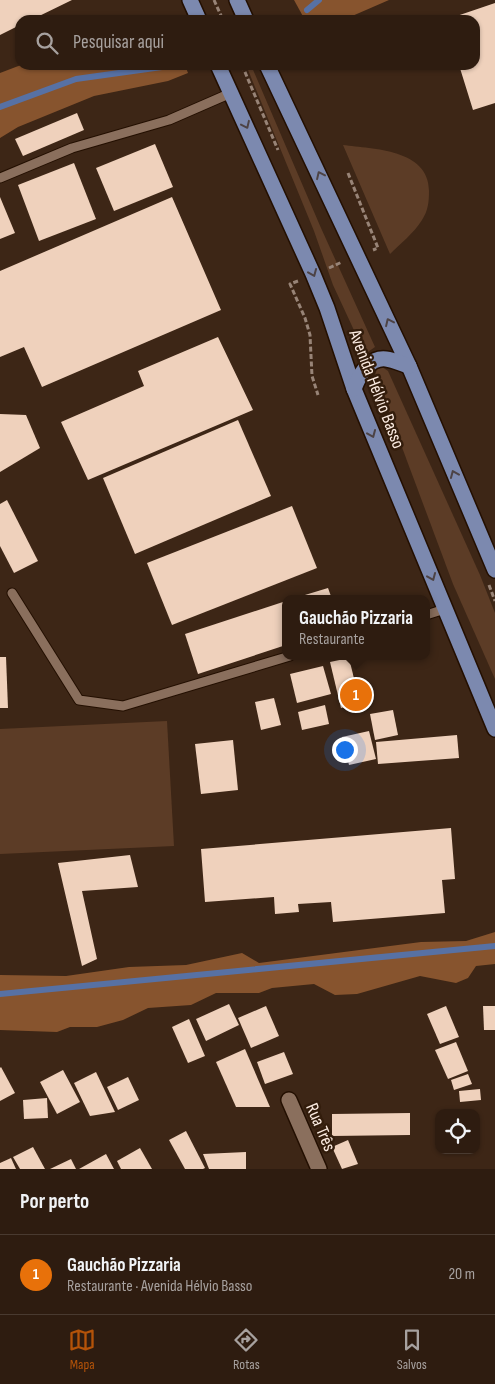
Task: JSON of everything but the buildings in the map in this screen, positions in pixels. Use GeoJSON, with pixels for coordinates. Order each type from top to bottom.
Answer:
{"type":"FeatureCollection","features":[{"type":"Feature","properties":{"kind":"main road"},"geometry":{"type":"LineString","coordinates":[[190,0],[197,15]]}},
{"type":"Feature","properties":{"kind":"main road"},"geometry":{"type":"LineString","coordinates":[[237,0],[244,15]]}},
{"type":"Feature","properties":{"kind":"main road","name":"Avenida Hélvio Basso"},"geometry":{"type":"LineString","coordinates":[[220,70],[313,274],[327,308],[354,389],[495,729]]}},
{"type":"Feature","properties":{"kind":"main road","name":"Avenida Hélvio Basso"},"geometry":{"type":"LineString","coordinates":[[270,70],[409,366],[495,570]]}},
{"type":"Feature","properties":{"kind":"main road"},"geometry":{"type":"LineString","coordinates":[[354,389],[360,375],[376,360],[385,359],[409,366]]}},
{"type":"Feature","properties":{"kind":"street","name":"Rua Três"},"geometry":{"type":"LineString","coordinates":[[289,1100],[319,1169]]}},
{"type":"Feature","properties":{"kind":"lane"},"geometry":{"type":"LineString","coordinates":[[0,178],[72,148],[169,120],[230,93]]}},
{"type":"Feature","properties":{"kind":"lane"},"geometry":{"type":"LineString","coordinates":[[12,592],[79,700],[123,706],[282,658]]}},
{"type":"Feature","properties":{"kind":"lane"},"geometry":{"type":"LineString","coordinates":[[430,614],[445,609]]}},
{"type":"Feature","properties":{"kind":"path"},"geometry":{"type":"LineString","coordinates":[[214,0],[221,15]]}},
{"type":"Feature","properties":{"kind":"shaded area"},"geometry":{"type":"Polygon","coordinates":[[[294,0],[389,0],[354,15],[302,15],[294,0]]]}},
{"type":"Feature","properties":{"kind":"shaded area"},"geometry":{"type":"Polygon","coordinates":[[[15,67],[15,70],[187,70],[188,73],[168,81],[94,96],[18,127],[0,138],[0,73],[15,67]]]}},
{"type":"Feature","properties":{"kind":"shaded area"},"geometry":{"type":"Polygon","coordinates":[[[248,70],[253,70],[321,228],[375,347],[365,354],[333,285],[314,231],[248,70]]]}},
{"type":"Feature","properties":{"kind":"shaded area"},"geometry":{"type":"Polygon","coordinates":[[[343,145],[383,150],[397,154],[410,159],[420,167],[427,177],[429,199],[424,217],[411,234],[390,254],[343,145]]]}},
{"type":"Feature","properties":{"kind":"shaded area"},"geometry":{"type":"Polygon","coordinates":[[[382,367],[388,371],[480,575],[495,613],[495,679],[453,584],[375,375],[377,369],[382,367]]]}},
{"type":"Feature","properties":{"kind":"shaded area"},"geometry":{"type":"Polygon","coordinates":[[[167,721],[174,846],[0,854],[0,729],[167,721]]]}},
{"type":"Feature","properties":{"kind":"shaded area"},"geometry":{"type":"Polygon","coordinates":[[[495,932],[495,964],[476,966],[468,978],[456,983],[420,976],[357,994],[335,995],[314,984],[272,988],[259,993],[216,993],[191,1005],[148,1008],[123,1020],[97,1027],[70,1027],[57,1032],[0,1030],[0,975],[66,976],[129,967],[186,965],[242,953],[259,963],[421,942],[466,941],[495,932]]]}},
{"type":"Feature","properties":{"kind":"waterway"},"geometry":{"type":"LineString","coordinates":[[307,10],[319,0]]}},
{"type":"Feature","properties":{"kind":"waterway"},"geometry":{"type":"LineString","coordinates":[[0,107],[76,79],[140,70]]}},
{"type":"Feature","properties":{"kind":"waterway"},"geometry":{"type":"LineString","coordinates":[[0,994],[495,946]]}},
{"type":"Feature","properties":{"kind":"place","name":"Gauchão Pizzaria"},"geometry":{"type":"Point","coordinates":[356,695]}}]}
